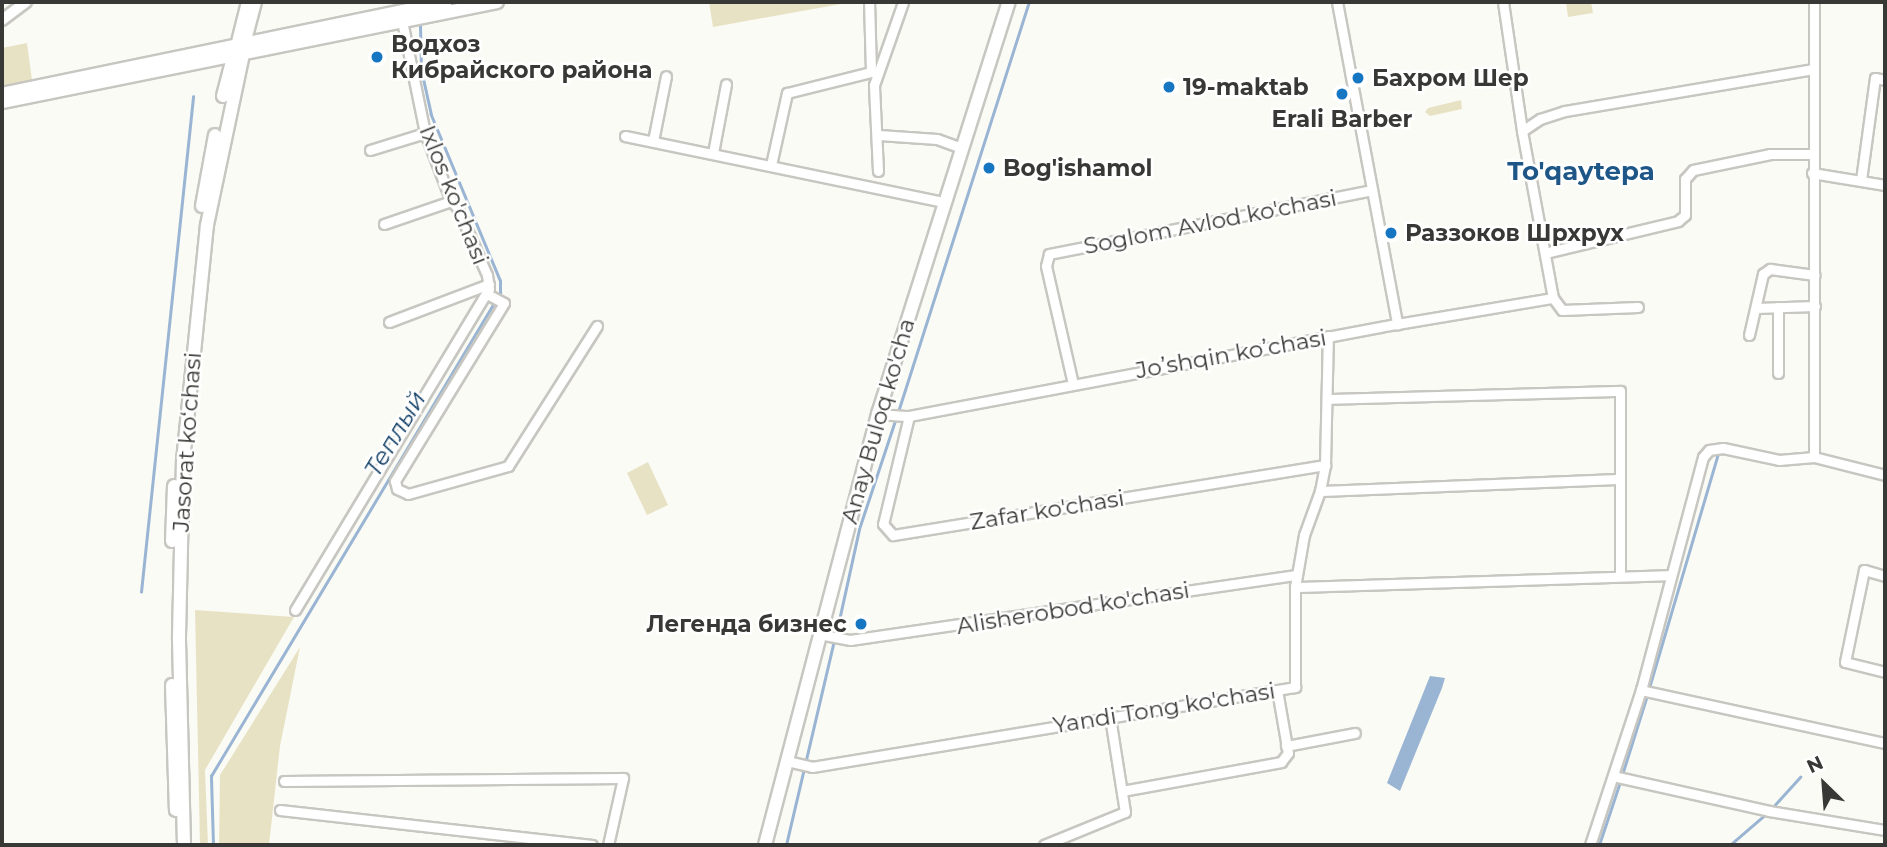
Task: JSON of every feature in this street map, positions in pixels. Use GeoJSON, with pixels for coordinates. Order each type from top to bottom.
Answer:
{"type":"FeatureCollection","features":[{"type":"Feature","properties":{"kind":"main road"},"geometry":{"type":"LineString","coordinates":[[2,102],[446,2]]}},
{"type":"Feature","properties":{"kind":"main road"},"geometry":{"type":"LineString","coordinates":[[2,94],[497,2]]}},
{"type":"Feature","properties":{"kind":"main road","name":"Anay Buloq ko'cha"},"geometry":{"type":"LineString","coordinates":[[765,845],[791,762],[883,415],[945,202],[1009,2]]}},
{"type":"Feature","properties":{"kind":"main road","name":"Jasorat koʻchasi"},"geometry":{"type":"LineString","coordinates":[[176,845],[171,617],[172,519],[179,405],[207,171],[239,50]]}},
{"type":"Feature","properties":{"kind":"main road","name":"Jasorat koʻchasi"},"geometry":{"type":"LineString","coordinates":[[184,845],[179,636],[183,461],[207,225],[239,50]]}},
{"type":"Feature","properties":{"kind":"street"},"geometry":{"type":"LineString","coordinates":[[2,20],[26,2]]}},
{"type":"Feature","properties":{"kind":"street"},"geometry":{"type":"LineString","coordinates":[[239,50],[247,2]]}},
{"type":"Feature","properties":{"kind":"street"},"geometry":{"type":"LineString","coordinates":[[239,50],[256,2]]}},
{"type":"Feature","properties":{"kind":"street"},"geometry":{"type":"LineString","coordinates":[[771,165],[786,93],[871,72],[869,2]]}},
{"type":"Feature","properties":{"kind":"street"},"geometry":{"type":"LineString","coordinates":[[878,171],[879,135],[874,85],[903,2]]}},
{"type":"Feature","properties":{"kind":"street"},"geometry":{"type":"LineString","coordinates":[[1337,2],[1397,324]]}},
{"type":"Feature","properties":{"kind":"street"},"geometry":{"type":"LineString","coordinates":[[1503,2],[1522,131],[1553,298],[1562,310],[1638,307]]}},
{"type":"Feature","properties":{"kind":"street"},"geometry":{"type":"LineString","coordinates":[[1814,2],[1814,457]]}},
{"type":"Feature","properties":{"kind":"street","name":"Ixlos ko'chasi"},"geometry":{"type":"LineString","coordinates":[[295,610],[494,295],[457,207],[451,201],[425,133],[402,21]]}},
{"type":"Feature","properties":{"kind":"street"},"geometry":{"type":"LineString","coordinates":[[1522,131],[1540,118],[1565,111],[1813,69]]}},
{"type":"Feature","properties":{"kind":"street"},"geometry":{"type":"LineString","coordinates":[[653,141],[666,76]]}},
{"type":"Feature","properties":{"kind":"street"},"geometry":{"type":"LineString","coordinates":[[1861,180],[1875,78],[1885,80]]}},
{"type":"Feature","properties":{"kind":"street"},"geometry":{"type":"LineString","coordinates":[[713,153],[726,84]]}},
{"type":"Feature","properties":{"kind":"street"},"geometry":{"type":"LineString","coordinates":[[370,150],[425,133]]}},
{"type":"Feature","properties":{"kind":"street"},"geometry":{"type":"LineString","coordinates":[[625,135],[945,202]]}},
{"type":"Feature","properties":{"kind":"street"},"geometry":{"type":"LineString","coordinates":[[879,135],[937,139],[962,148]]}},
{"type":"Feature","properties":{"kind":"street"},"geometry":{"type":"LineString","coordinates":[[1545,253],[1678,220],[1685,215],[1685,179],[1693,170],[1770,154],[1813,154]]}},
{"type":"Feature","properties":{"kind":"street"},"geometry":{"type":"LineString","coordinates":[[1812,173],[1885,184]]}},
{"type":"Feature","properties":{"kind":"street","name":"Soglom Avlod ko'chasi"},"geometry":{"type":"LineString","coordinates":[[1073,384],[1046,265],[1049,254],[1372,190]]}},
{"type":"Feature","properties":{"kind":"street"},"geometry":{"type":"LineString","coordinates":[[384,224],[451,201]]}},
{"type":"Feature","properties":{"kind":"street"},"geometry":{"type":"LineString","coordinates":[[1749,335],[1766,271],[1815,275]]}},
{"type":"Feature","properties":{"kind":"street"},"geometry":{"type":"LineString","coordinates":[[389,321],[494,295]]}},
{"type":"Feature","properties":{"kind":"street"},"geometry":{"type":"LineString","coordinates":[[494,295],[395,481],[397,489],[408,494],[508,466],[597,326]]}},
{"type":"Feature","properties":{"kind":"street","name":"Joʼshqin koʼchasi"},"geometry":{"type":"LineString","coordinates":[[883,415],[909,416],[1328,336],[1553,298]]}},
{"type":"Feature","properties":{"kind":"street"},"geometry":{"type":"LineString","coordinates":[[1756,308],[1815,306]]}},
{"type":"Feature","properties":{"kind":"street"},"geometry":{"type":"LineString","coordinates":[[1777,373],[1778,307]]}},
{"type":"Feature","properties":{"kind":"street","name":"Yandi Tong ko'chasi"},"geometry":{"type":"LineString","coordinates":[[791,762],[808,767],[1295,687],[1296,575],[1304,535],[1320,491],[1325,465],[1328,336]]}},
{"type":"Feature","properties":{"kind":"street"},"geometry":{"type":"LineString","coordinates":[[1327,399],[1620,391],[1620,575]]}},
{"type":"Feature","properties":{"kind":"street","name":"Zafar ko'chasi"},"geometry":{"type":"LineString","coordinates":[[909,416],[883,524],[893,535],[1325,465]]}},
{"type":"Feature","properties":{"kind":"street"},"geometry":{"type":"LineString","coordinates":[[1590,845],[1645,691],[1670,575],[1703,457],[1709,450],[1723,448],[1779,460],[1814,457],[1885,474]]}},
{"type":"Feature","properties":{"kind":"street"},"geometry":{"type":"LineString","coordinates":[[1320,491],[1619,479]]}},
{"type":"Feature","properties":{"kind":"street"},"geometry":{"type":"LineString","coordinates":[[1885,576],[1864,570],[1845,662],[1885,671]]}},
{"type":"Feature","properties":{"kind":"street","name":"Alisherobod ko'chasi"},"geometry":{"type":"LineString","coordinates":[[823,635],[850,640],[1296,575]]}},
{"type":"Feature","properties":{"kind":"street"},"geometry":{"type":"LineString","coordinates":[[1295,587],[1670,575]]}},
{"type":"Feature","properties":{"kind":"street"},"geometry":{"type":"LineString","coordinates":[[1122,791],[1281,762],[1287,758],[1277,690]]}},
{"type":"Feature","properties":{"kind":"street"},"geometry":{"type":"LineString","coordinates":[[1645,691],[1885,743]]}},
{"type":"Feature","properties":{"kind":"street"},"geometry":{"type":"LineString","coordinates":[[1044,845],[1125,812],[1110,717]]}},
{"type":"Feature","properties":{"kind":"street"},"geometry":{"type":"LineString","coordinates":[[1286,746],[1354,733]]}},
{"type":"Feature","properties":{"kind":"street"},"geometry":{"type":"LineString","coordinates":[[1614,776],[1769,811],[1885,830]]}},
{"type":"Feature","properties":{"kind":"street"},"geometry":{"type":"LineString","coordinates":[[284,781],[623,778],[608,845]]}},
{"type":"Feature","properties":{"kind":"street"},"geometry":{"type":"LineString","coordinates":[[280,810],[592,845]]}},
{"type":"Feature","properties":{"kind":"shaded area"},"geometry":{"type":"Polygon","coordinates":[[[709,2],[852,2],[713,27],[709,2]]]}},
{"type":"Feature","properties":{"kind":"shaded area"},"geometry":{"type":"Polygon","coordinates":[[[1566,2],[1591,2],[1593,13],[1568,17],[1566,2]]]}},
{"type":"Feature","properties":{"kind":"shaded area"},"geometry":{"type":"Polygon","coordinates":[[[27,43],[32,80],[2,88],[2,48],[27,43]]]}},
{"type":"Feature","properties":{"kind":"shaded area"},"geometry":{"type":"Polygon","coordinates":[[[1461,100],[1462,109],[1430,116],[1425,112],[1428,108],[1461,100]]]}},
{"type":"Feature","properties":{"kind":"shaded area"},"geometry":{"type":"Polygon","coordinates":[[[648,462],[668,505],[647,515],[627,473],[648,462]]]}},
{"type":"Feature","properties":{"kind":"shaded area"},"geometry":{"type":"Polygon","coordinates":[[[195,610],[294,617],[205,770],[208,845],[200,845],[195,610]]]}},
{"type":"Feature","properties":{"kind":"shaded area"},"geometry":{"type":"Polygon","coordinates":[[[300,647],[280,746],[269,845],[219,845],[220,775],[300,647]]]}},
{"type":"Feature","properties":{"kind":"water"},"geometry":{"type":"Polygon","coordinates":[[[1430,676],[1445,678],[1400,791],[1387,783],[1430,676]]]}},
{"type":"Feature","properties":{"kind":"waterway"},"geometry":{"type":"LineString","coordinates":[[898,412],[1029,2]]}},
{"type":"Feature","properties":{"kind":"waterway","name":"Теплый"},"geometry":{"type":"LineString","coordinates":[[213,845],[211,776],[500,293],[500,281],[431,115],[421,70],[420,26]]}},
{"type":"Feature","properties":{"kind":"waterway"},"geometry":{"type":"LineString","coordinates":[[141,592],[193,97]]}},
{"type":"Feature","properties":{"kind":"waterway"},"geometry":{"type":"LineString","coordinates":[[836,634],[859,529],[896,418]]}},
{"type":"Feature","properties":{"kind":"waterway"},"geometry":{"type":"LineString","coordinates":[[1649,688],[1718,453]]}},
{"type":"Feature","properties":{"kind":"waterway"},"geometry":{"type":"LineString","coordinates":[[786,845],[834,641]]}},
{"type":"Feature","properties":{"kind":"waterway"},"geometry":{"type":"LineString","coordinates":[[1622,775],[1647,695]]}},
{"type":"Feature","properties":{"kind":"waterway"},"geometry":{"type":"LineString","coordinates":[[1772,808],[1800,777]]}},
{"type":"Feature","properties":{"kind":"waterway"},"geometry":{"type":"LineString","coordinates":[[1599,845],[1620,782]]}},
{"type":"Feature","properties":{"kind":"waterway"},"geometry":{"type":"LineString","coordinates":[[1730,845],[1767,813]]}},
{"type":"Feature","properties":{"kind":"place","name":"Водхоз Кибрайского района"},"geometry":{"type":"Point","coordinates":[377,57]}},
{"type":"Feature","properties":{"kind":"place","name":"Бахром Шер"},"geometry":{"type":"Point","coordinates":[1358,78]}},
{"type":"Feature","properties":{"kind":"place","name":"19-maktab"},"geometry":{"type":"Point","coordinates":[1169,87]}},
{"type":"Feature","properties":{"kind":"place","name":"Erali Barber"},"geometry":{"type":"Point","coordinates":[1342,94]}},
{"type":"Feature","properties":{"kind":"place","name":"Bog'ishamol"},"geometry":{"type":"Point","coordinates":[989,168]}},
{"type":"Feature","properties":{"kind":"place","name":"Раззоков Шрхрух"},"geometry":{"type":"Point","coordinates":[1391,233]}},
{"type":"Feature","properties":{"kind":"place","name":"Легенда бизнес"},"geometry":{"type":"Point","coordinates":[861,624]}},
{"type":"Feature","properties":{"kind":"district","name":"To'qaytepa"},"geometry":{"type":"Point","coordinates":[1581,172]}}]}
